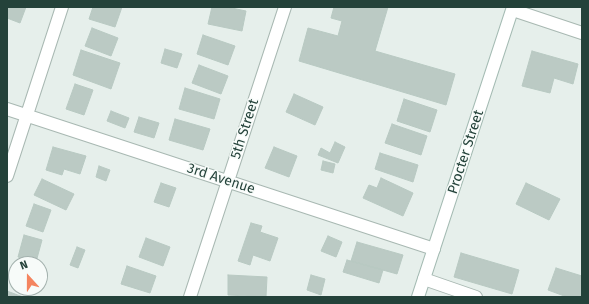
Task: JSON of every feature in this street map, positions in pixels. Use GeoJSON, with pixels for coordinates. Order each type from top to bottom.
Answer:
{"type":"FeatureCollection","features":[{"type":"Feature","properties":{"kind":"street"},"geometry":{"type":"LineString","coordinates":[[7,176],[62,7]]}},
{"type":"Feature","properties":{"kind":"street","name":"5th Street"},"geometry":{"type":"LineString","coordinates":[[190,297],[285,7]]}},
{"type":"Feature","properties":{"kind":"street"},"geometry":{"type":"LineString","coordinates":[[513,8],[582,33]]}},
{"type":"Feature","properties":{"kind":"street","name":"Procter Street"},"geometry":{"type":"LineString","coordinates":[[418,297],[513,8]]}},
{"type":"Feature","properties":{"kind":"street","name":"3rd Avenue"},"geometry":{"type":"LineString","coordinates":[[7,109],[434,249]]}},
{"type":"Feature","properties":{"kind":"street"},"geometry":{"type":"LineString","coordinates":[[424,280],[476,297]]}},
{"type":"Feature","properties":{"kind":"building"},"geometry":{"type":"Polygon","coordinates":[[[7,7],[26,7],[20,23],[7,18],[7,7]]]}},
{"type":"Feature","properties":{"kind":"building"},"geometry":{"type":"Polygon","coordinates":[[[93,7],[122,7],[115,27],[89,19],[93,7]]]}},
{"type":"Feature","properties":{"kind":"building"},"geometry":{"type":"Polygon","coordinates":[[[212,7],[227,7],[246,11],[242,31],[208,24],[212,7]]]}},
{"type":"Feature","properties":{"kind":"building"},"geometry":{"type":"Polygon","coordinates":[[[334,7],[388,7],[375,51],[455,74],[446,105],[299,61],[308,28],[338,36],[342,21],[331,18],[334,7]]]}},
{"type":"Feature","properties":{"kind":"building"},"geometry":{"type":"Polygon","coordinates":[[[92,28],[118,38],[111,56],[85,46],[92,28]]]}},
{"type":"Feature","properties":{"kind":"building"},"geometry":{"type":"Polygon","coordinates":[[[203,35],[235,46],[228,65],[197,54],[203,35]]]}},
{"type":"Feature","properties":{"kind":"building"},"geometry":{"type":"Polygon","coordinates":[[[165,49],[182,54],[177,68],[161,63],[165,49]]]}},
{"type":"Feature","properties":{"kind":"building"},"geometry":{"type":"Polygon","coordinates":[[[81,50],[120,63],[111,89],[73,75],[81,50]]]}},
{"type":"Feature","properties":{"kind":"building"},"geometry":{"type":"Polygon","coordinates":[[[532,51],[578,64],[573,84],[554,78],[550,93],[522,86],[532,51]]]}},
{"type":"Feature","properties":{"kind":"building"},"geometry":{"type":"Polygon","coordinates":[[[199,65],[228,76],[221,94],[192,83],[199,65]]]}},
{"type":"Feature","properties":{"kind":"building"},"geometry":{"type":"Polygon","coordinates":[[[75,84],[93,90],[84,115],[66,109],[75,84]]]}},
{"type":"Feature","properties":{"kind":"building"},"geometry":{"type":"Polygon","coordinates":[[[185,88],[220,99],[214,119],[179,109],[185,88]]]}},
{"type":"Feature","properties":{"kind":"building"},"geometry":{"type":"Polygon","coordinates":[[[294,94],[323,107],[315,125],[286,112],[294,94]]]}},
{"type":"Feature","properties":{"kind":"building"},"geometry":{"type":"Polygon","coordinates":[[[404,99],[437,110],[430,132],[397,121],[404,99]]]}},
{"type":"Feature","properties":{"kind":"building"},"geometry":{"type":"Polygon","coordinates":[[[111,111],[129,118],[125,128],[107,121],[111,111]]]}},
{"type":"Feature","properties":{"kind":"building"},"geometry":{"type":"Polygon","coordinates":[[[139,117],[159,123],[154,138],[134,132],[139,117]]]}},
{"type":"Feature","properties":{"kind":"building"},"geometry":{"type":"Polygon","coordinates":[[[175,119],[210,129],[203,150],[169,140],[175,119]]]}},
{"type":"Feature","properties":{"kind":"building"},"geometry":{"type":"Polygon","coordinates":[[[392,124],[427,136],[421,155],[385,143],[392,124]]]}},
{"type":"Feature","properties":{"kind":"building"},"geometry":{"type":"Polygon","coordinates":[[[335,142],[345,147],[338,163],[318,155],[321,148],[330,153],[335,142]]]}},
{"type":"Feature","properties":{"kind":"building"},"geometry":{"type":"Polygon","coordinates":[[[53,147],[86,156],[80,174],[64,169],[62,175],[46,170],[53,147]]]}},
{"type":"Feature","properties":{"kind":"building"},"geometry":{"type":"Polygon","coordinates":[[[274,147],[297,156],[289,177],[265,168],[274,147]]]}},
{"type":"Feature","properties":{"kind":"building"},"geometry":{"type":"Polygon","coordinates":[[[380,153],[418,165],[413,182],[375,169],[380,153]]]}},
{"type":"Feature","properties":{"kind":"building"},"geometry":{"type":"Polygon","coordinates":[[[323,161],[335,164],[333,173],[321,170],[323,161]]]}},
{"type":"Feature","properties":{"kind":"building"},"geometry":{"type":"Polygon","coordinates":[[[99,166],[110,170],[106,181],[96,177],[99,166]]]}},
{"type":"Feature","properties":{"kind":"building"},"geometry":{"type":"Polygon","coordinates":[[[381,178],[413,193],[403,216],[363,198],[369,185],[377,188],[381,178]]]}},
{"type":"Feature","properties":{"kind":"building"},"geometry":{"type":"Polygon","coordinates":[[[42,179],[74,194],[66,210],[34,195],[42,179]]]}},
{"type":"Feature","properties":{"kind":"building"},"geometry":{"type":"Polygon","coordinates":[[[161,183],[176,188],[169,207],[154,202],[161,183]]]}},
{"type":"Feature","properties":{"kind":"building"},"geometry":{"type":"Polygon","coordinates":[[[526,183],[560,199],[549,220],[516,204],[526,183]]]}},
{"type":"Feature","properties":{"kind":"building"},"geometry":{"type":"Polygon","coordinates":[[[34,204],[51,210],[43,232],[26,226],[34,204]]]}},
{"type":"Feature","properties":{"kind":"building"},"geometry":{"type":"Polygon","coordinates":[[[251,223],[262,226],[260,232],[278,238],[270,261],[253,255],[250,265],[238,261],[251,223]]]}},
{"type":"Feature","properties":{"kind":"building"},"geometry":{"type":"Polygon","coordinates":[[[24,235],[42,240],[38,256],[18,256],[24,235]]]}},
{"type":"Feature","properties":{"kind":"building"},"geometry":{"type":"Polygon","coordinates":[[[328,236],[342,242],[336,257],[321,251],[328,236]]]}},
{"type":"Feature","properties":{"kind":"building"},"geometry":{"type":"Polygon","coordinates":[[[146,238],[170,247],[163,266],[139,257],[146,238]]]}},
{"type":"Feature","properties":{"kind":"building"},"geometry":{"type":"Polygon","coordinates":[[[357,242],[403,255],[397,274],[351,261],[357,242]]]}},
{"type":"Feature","properties":{"kind":"building"},"geometry":{"type":"Polygon","coordinates":[[[77,247],[85,250],[78,268],[70,265],[77,247]]]}},
{"type":"Feature","properties":{"kind":"building"},"geometry":{"type":"Polygon","coordinates":[[[461,253],[519,270],[512,294],[454,277],[461,253]]]}},
{"type":"Feature","properties":{"kind":"building"},"geometry":{"type":"Polygon","coordinates":[[[347,260],[383,270],[379,283],[343,272],[347,260]]]}},
{"type":"Feature","properties":{"kind":"building"},"geometry":{"type":"Polygon","coordinates":[[[127,266],[156,276],[150,293],[121,284],[127,266]]]}},
{"type":"Feature","properties":{"kind":"building"},"geometry":{"type":"Polygon","coordinates":[[[556,268],[582,276],[582,297],[567,297],[548,290],[556,268]]]}},
{"type":"Feature","properties":{"kind":"building"},"geometry":{"type":"Polygon","coordinates":[[[228,275],[267,277],[266,297],[228,295],[228,275]]]}},
{"type":"Feature","properties":{"kind":"building"},"geometry":{"type":"Polygon","coordinates":[[[311,275],[325,279],[321,295],[307,290],[311,275]]]}},
{"type":"Feature","properties":{"kind":"building"},"geometry":{"type":"Polygon","coordinates":[[[7,291],[8,296],[23,297],[7,297],[7,291]]]}}]}
